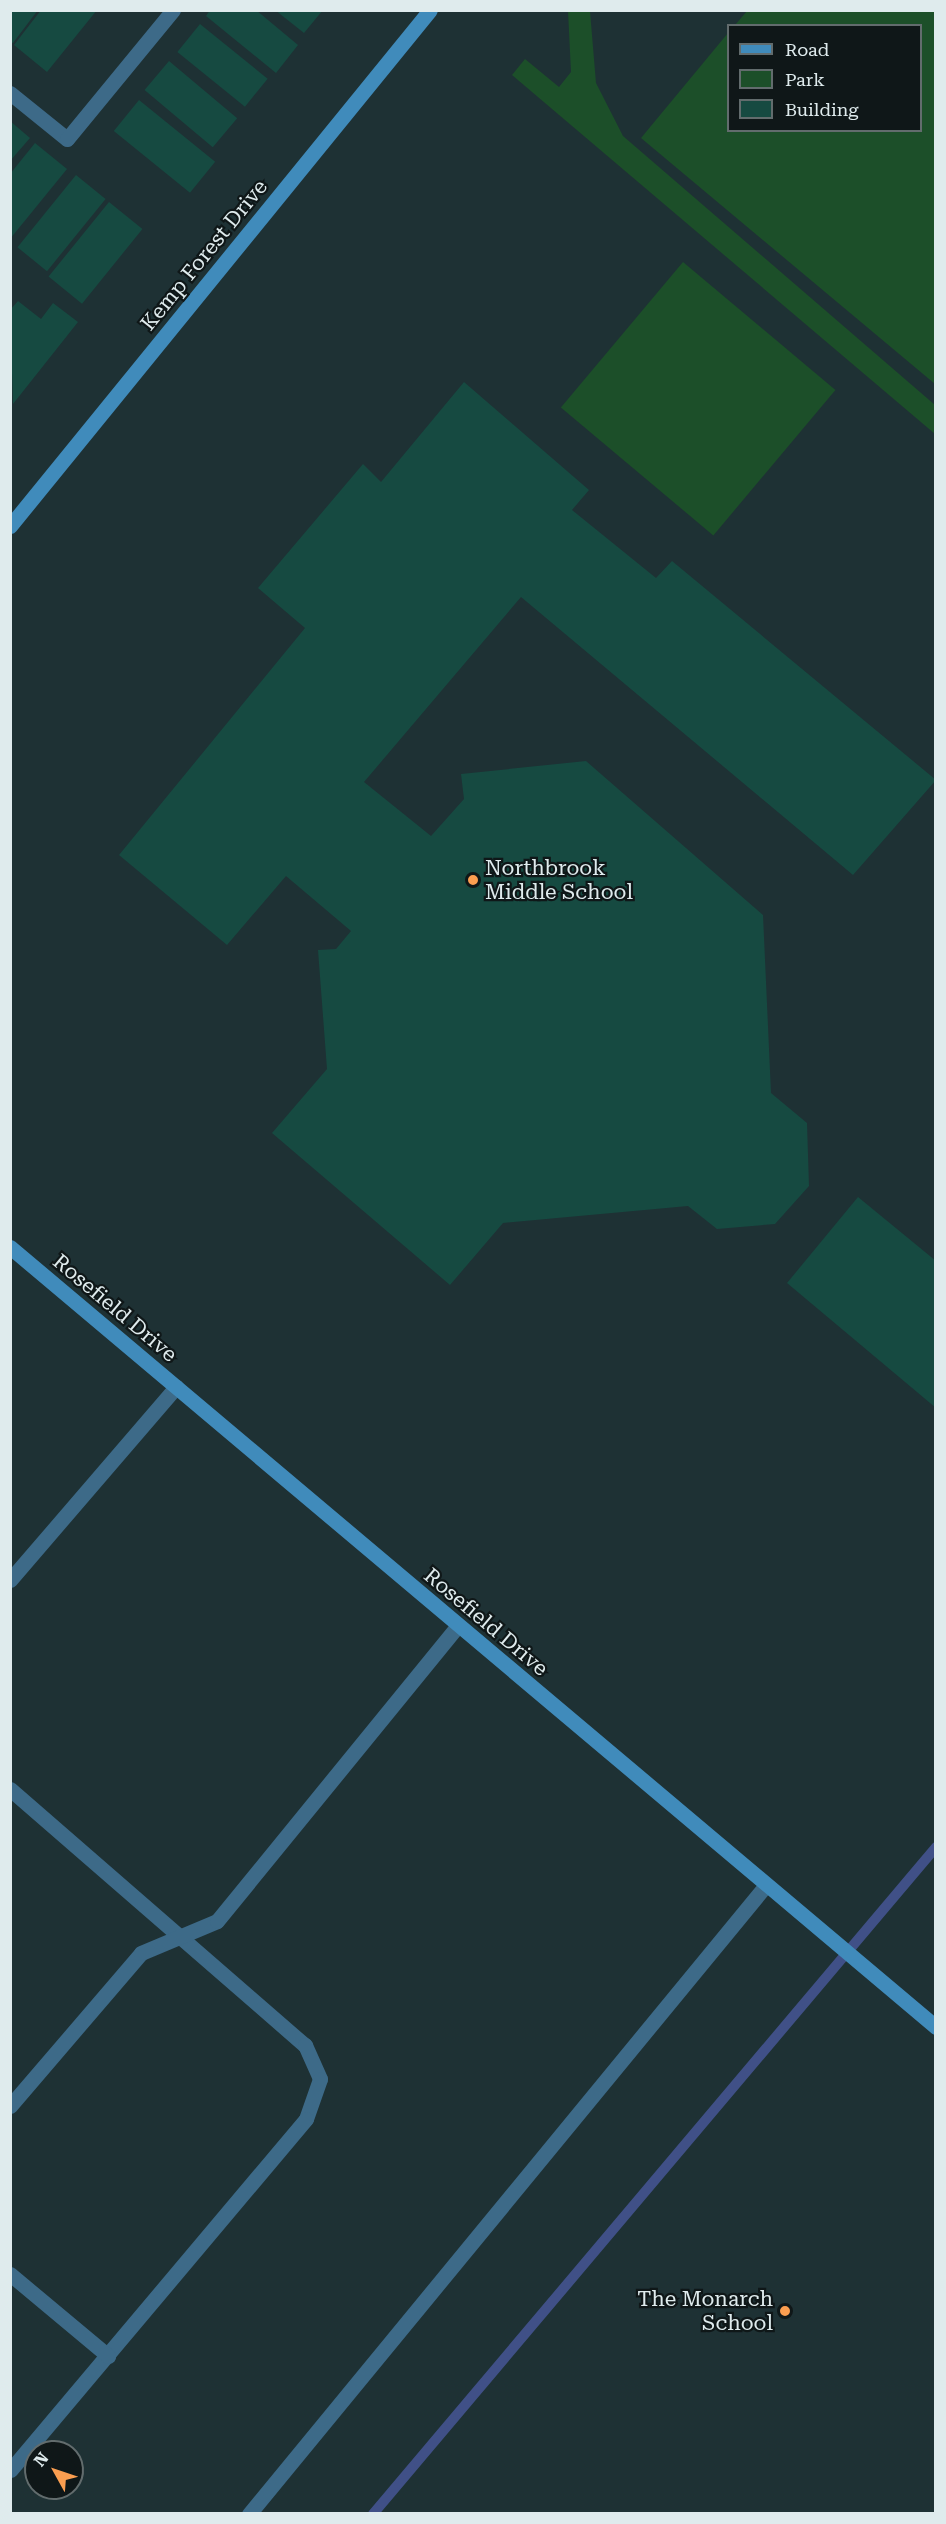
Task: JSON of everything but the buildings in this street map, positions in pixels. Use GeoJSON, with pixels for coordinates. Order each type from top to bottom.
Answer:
{"type":"FeatureCollection","features":[{"type":"Feature","properties":{"kind":"street"},"geometry":{"type":"LineString","coordinates":[[10,93],[67,139],[172,10]]}},
{"type":"Feature","properties":{"kind":"street","name":"Kemp Forest Drive"},"geometry":{"type":"LineString","coordinates":[[10,526],[430,10]]}},
{"type":"Feature","properties":{"kind":"street","name":"Rosefield Drive"},"geometry":{"type":"LineString","coordinates":[[10,1247],[936,2028]]}},
{"type":"Feature","properties":{"kind":"street"},"geometry":{"type":"LineString","coordinates":[[10,1580],[176,1387]]}},
{"type":"Feature","properties":{"kind":"street"},"geometry":{"type":"LineString","coordinates":[[10,2106],[141,1953],[180,1940],[217,1921],[458,1626]]}},
{"type":"Feature","properties":{"kind":"street"},"geometry":{"type":"LineString","coordinates":[[10,1789],[180,1940],[305,2045],[320,2079],[306,2119],[10,2470]]}},
{"type":"Feature","properties":{"kind":"street"},"geometry":{"type":"LineString","coordinates":[[249,2514],[766,1885]]}},
{"type":"Feature","properties":{"kind":"street"},"geometry":{"type":"LineString","coordinates":[[10,2274],[108,2356]]}},
{"type":"Feature","properties":{"kind":"green space"},"geometry":{"type":"Polygon","coordinates":[[[568,11],[590,11],[596,83],[623,136],[935,405],[935,434],[512,75],[525,59],[559,87],[571,72],[568,11]]]}},
{"type":"Feature","properties":{"kind":"green space"},"geometry":{"type":"Polygon","coordinates":[[[747,11],[935,11],[935,384],[641,138],[727,34],[727,132],[922,132],[922,24],[736,24],[747,11]]]}},
{"type":"Feature","properties":{"kind":"green space"},"geometry":{"type":"Polygon","coordinates":[[[683,262],[835,390],[713,535],[561,408],[683,262]]]}},
{"type":"Feature","properties":{"kind":"waterway"},"geometry":{"type":"LineString","coordinates":[[373,2514],[936,1847]]}},
{"type":"Feature","properties":{"kind":"place","name":"Northbrook Middle School"},"geometry":{"type":"Point","coordinates":[473,880]}},
{"type":"Feature","properties":{"kind":"place","name":"The Monarch School"},"geometry":{"type":"Point","coordinates":[785,2311]}}]}
